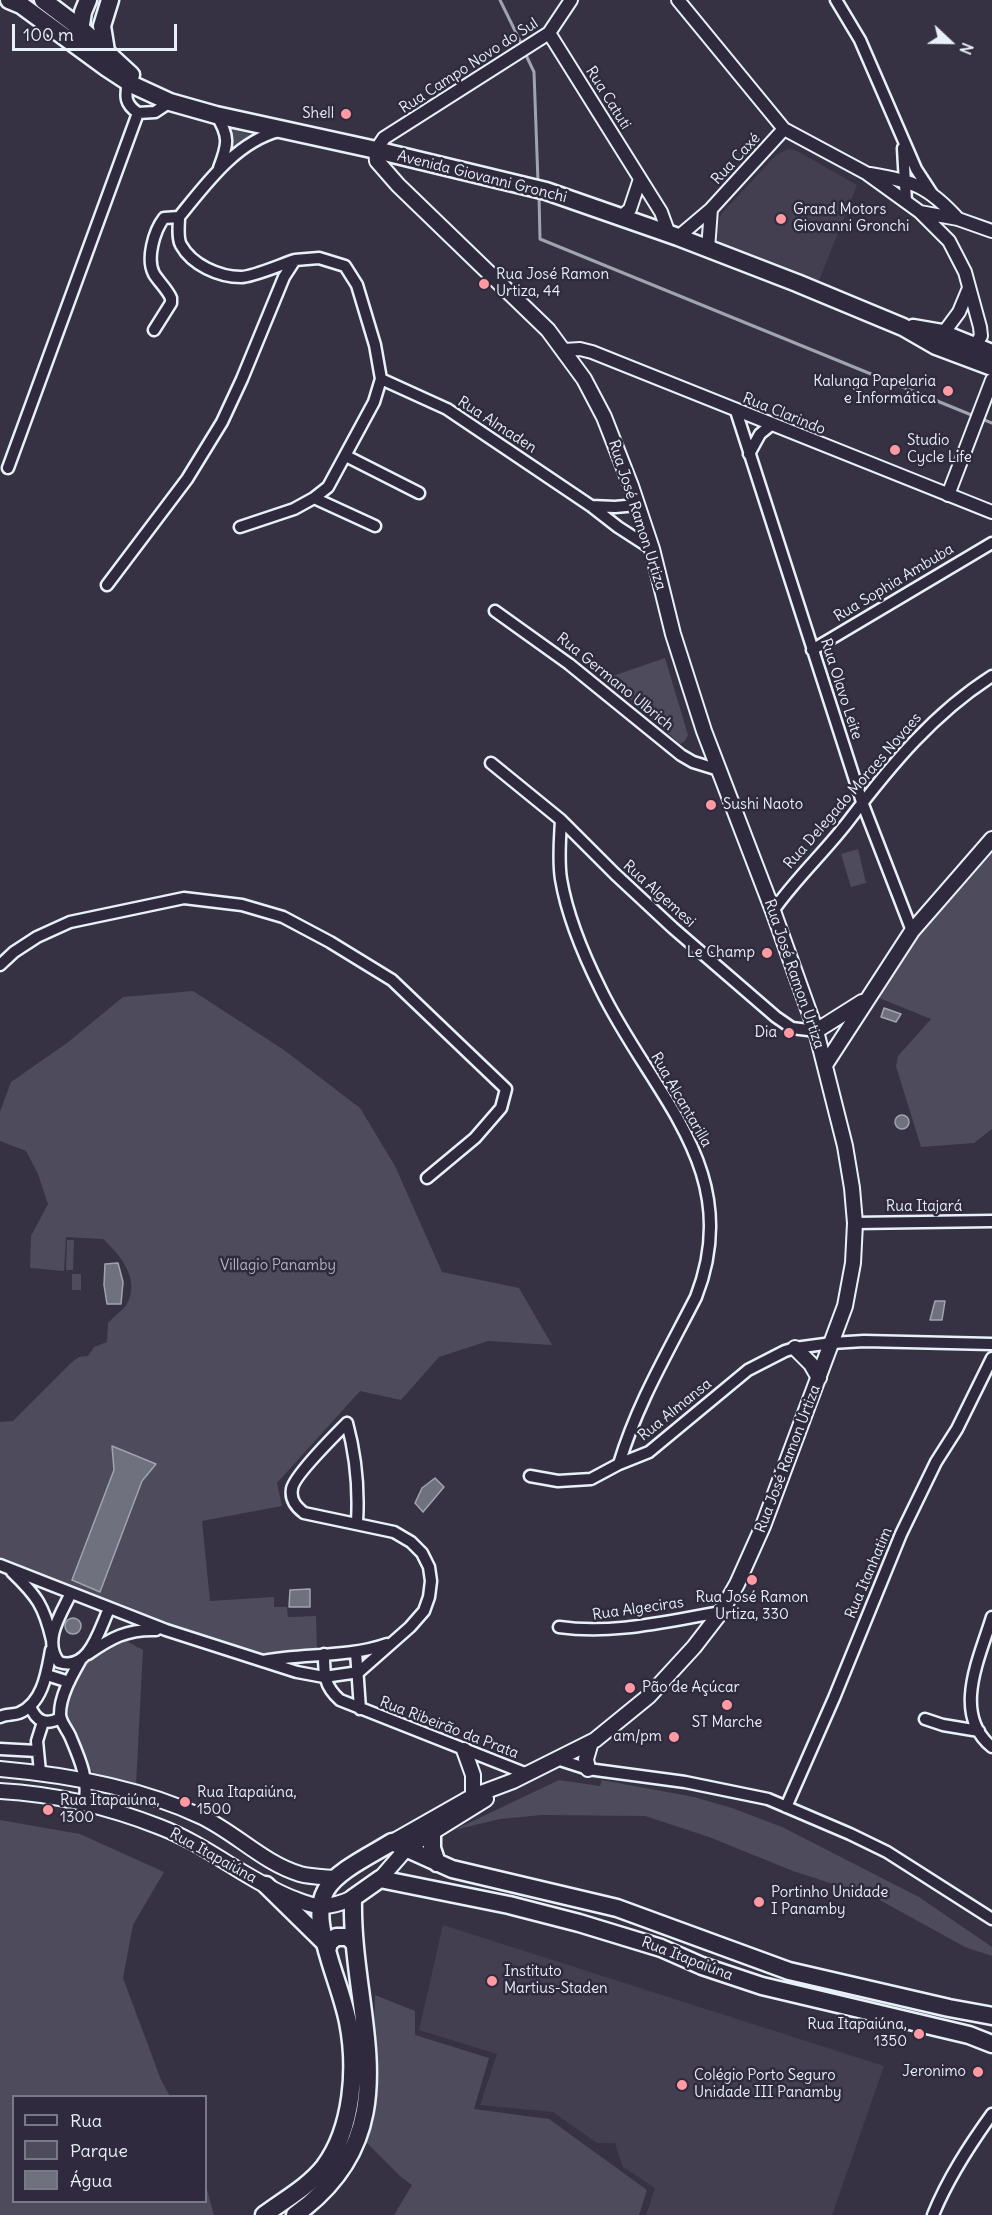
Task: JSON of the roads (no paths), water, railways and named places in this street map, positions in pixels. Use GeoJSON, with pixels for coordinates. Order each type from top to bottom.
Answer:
{"type":"FeatureCollection","features":[{"type":"Feature","properties":{"kind":"main road","name":"Avenida Giovanni Gronchi"},"geometry":{"type":"LineString","coordinates":[[9,0],[21,5],[83,52],[128,82],[170,102],[216,115],[376,150],[546,191],[708,249],[969,351],[992,367]]}},
{"type":"Feature","properties":{"kind":"main road","name":"Avenida Giovanni Gronchi"},"geometry":{"type":"LineString","coordinates":[[43,0],[80,28],[153,93]]}},
{"type":"Feature","properties":{"kind":"main road"},"geometry":{"type":"LineString","coordinates":[[83,52],[79,42],[80,28],[88,0]]}},
{"type":"Feature","properties":{"kind":"main road"},"geometry":{"type":"LineString","coordinates":[[106,51],[102,26],[110,0]]}},
{"type":"Feature","properties":{"kind":"main road","name":"Rua José Ramon Urtiza"},"geometry":{"type":"LineString","coordinates":[[336,1878],[399,1845],[473,1797],[513,1781],[591,1742],[649,1696],[694,1647],[721,1612],[752,1555],[847,1300],[853,1263],[855,1223],[845,1146],[816,1031],[773,910],[704,731],[673,634],[652,549],[604,417],[584,379],[564,350],[526,307],[398,185],[377,161],[376,150]]}},
{"type":"Feature","properties":{"kind":"main road","name":"Avenida Giovanni Gronchi"},"geometry":{"type":"LineString","coordinates":[[969,351],[992,353]]}},
{"type":"Feature","properties":{"kind":"main road"},"geometry":{"type":"LineString","coordinates":[[825,1065],[912,931],[992,839]]}},
{"type":"Feature","properties":{"kind":"main road"},"geometry":{"type":"LineString","coordinates":[[816,1031],[866,1000]]}},
{"type":"Feature","properties":{"kind":"main road"},"geometry":{"type":"LineString","coordinates":[[795,1348],[811,1364],[819,1378]]}},
{"type":"Feature","properties":{"kind":"main road"},"geometry":{"type":"LineString","coordinates":[[588,1768],[586,1759],[591,1742]]}},
{"type":"Feature","properties":{"kind":"main road"},"geometry":{"type":"LineString","coordinates":[[464,1750],[473,1775],[473,1797]]}},
{"type":"Feature","properties":{"kind":"main road","name":"Rua Itapaiúna"},"geometry":{"type":"LineString","coordinates":[[0,1769],[40,1772],[133,1791],[184,1809],[219,1826],[299,1874],[336,1878]]}},
{"type":"Feature","properties":{"kind":"main road","name":"Rua José Ramon Urtiza"},"geometry":{"type":"LineString","coordinates":[[380,1879],[399,1845],[432,1834],[513,1781]]}},
{"type":"Feature","properties":{"kind":"main road","name":"Rua Itapaiúna"},"geometry":{"type":"LineString","coordinates":[[0,1791],[61,1798],[131,1816],[184,1838],[266,1885],[300,1901],[321,1906]]}},
{"type":"Feature","properties":{"kind":"main road"},"geometry":{"type":"LineString","coordinates":[[432,1834],[432,1848],[437,1863]]}},
{"type":"Feature","properties":{"kind":"main road","name":"Rua Itapaiúna"},"geometry":{"type":"LineString","coordinates":[[399,1845],[452,1869],[617,1908],[789,1971],[992,2016]]}},
{"type":"Feature","properties":{"kind":"main road"},"geometry":{"type":"LineString","coordinates":[[264,2215],[301,2190],[314,2177],[334,2150],[344,2125],[351,2082],[348,2022],[321,1925],[321,1906],[325,1892],[336,1878]]}},
{"type":"Feature","properties":{"kind":"main road"},"geometry":{"type":"LineString","coordinates":[[321,1906],[354,1898],[380,1879]]}},
{"type":"Feature","properties":{"kind":"main road","name":"Rua Itapaiúna"},"geometry":{"type":"LineString","coordinates":[[380,1879],[509,1905],[633,1939],[762,1986],[969,2035],[992,2044]]}},
{"type":"Feature","properties":{"kind":"main road"},"geometry":{"type":"LineString","coordinates":[[508,1882],[503,1892],[509,1905]]}},
{"type":"Feature","properties":{"kind":"main road"},"geometry":{"type":"LineString","coordinates":[[266,1885],[326,1946]]}},
{"type":"Feature","properties":{"kind":"main road"},"geometry":{"type":"LineString","coordinates":[[295,2215],[309,2205],[337,2177],[356,2145],[361,2128],[368,2080],[367,2041],[354,1943],[354,1898]]}},
{"type":"Feature","properties":{"kind":"main road"},"geometry":{"type":"LineString","coordinates":[[326,1946],[336,1937],[348,1937],[354,1943]]}},
{"type":"Feature","properties":{"kind":"main road"},"geometry":{"type":"LineString","coordinates":[[839,2005],[851,2004],[860,1995],[862,1989]]}},
{"type":"Feature","properties":{"kind":"main road"},"geometry":{"type":"LineString","coordinates":[[969,2035],[992,2037]]}},
{"type":"Feature","properties":{"kind":"street","name":"Rua Campo Novo do Sul"},"geometry":{"type":"LineString","coordinates":[[376,150],[384,138],[549,33],[571,0]]}},
{"type":"Feature","properties":{"kind":"street"},"geometry":{"type":"LineString","coordinates":[[678,0],[784,129],[866,173],[920,212],[949,241],[965,272],[980,327],[981,336],[969,351]]}},
{"type":"Feature","properties":{"kind":"street"},"geometry":{"type":"LineString","coordinates":[[836,0],[860,40],[916,169],[932,192],[943,202],[952,218],[949,241]]}},
{"type":"Feature","properties":{"kind":"street","name":"Rua Catuti"},"geometry":{"type":"LineString","coordinates":[[549,33],[661,212],[673,236]]}},
{"type":"Feature","properties":{"kind":"street"},"geometry":{"type":"LineString","coordinates":[[128,82],[126,101],[138,113],[155,112],[170,102]]}},
{"type":"Feature","properties":{"kind":"street"},"geometry":{"type":"LineString","coordinates":[[8,468],[138,113]]}},
{"type":"Feature","properties":{"kind":"street"},"geometry":{"type":"LineString","coordinates":[[216,115],[227,137],[219,169]]}},
{"type":"Feature","properties":{"kind":"street","name":"Rua Caxé"},"geometry":{"type":"LineString","coordinates":[[673,236],[711,209],[784,129]]}},
{"type":"Feature","properties":{"kind":"street"},"geometry":{"type":"LineString","coordinates":[[240,527],[294,509],[328,487],[374,402],[381,379],[375,345],[357,285],[345,266],[319,258],[295,260],[243,277],[206,269],[188,255],[180,243],[179,217],[219,169],[261,136],[282,130]]}},
{"type":"Feature","properties":{"kind":"street"},"geometry":{"type":"LineString","coordinates":[[903,139],[906,202]]}},
{"type":"Feature","properties":{"kind":"street"},"geometry":{"type":"LineString","coordinates":[[866,173],[906,180],[932,192]]}},
{"type":"Feature","properties":{"kind":"street"},"geometry":{"type":"LineString","coordinates":[[621,217],[630,209],[640,179]]}},
{"type":"Feature","properties":{"kind":"street"},"geometry":{"type":"LineString","coordinates":[[708,249],[711,209]]}},
{"type":"Feature","properties":{"kind":"street"},"geometry":{"type":"LineString","coordinates":[[920,212],[952,218],[992,231]]}},
{"type":"Feature","properties":{"kind":"street"},"geometry":{"type":"LineString","coordinates":[[154,330],[171,303],[171,298],[154,273],[150,262],[153,246],[157,230],[164,218],[179,217]]}},
{"type":"Feature","properties":{"kind":"street"},"geometry":{"type":"LineString","coordinates":[[107,585],[187,479],[222,422],[284,277],[295,260]]}},
{"type":"Feature","properties":{"kind":"street"},"geometry":{"type":"LineString","coordinates":[[939,340],[959,312],[969,286]]}},
{"type":"Feature","properties":{"kind":"street","name":"Rua Clarindo"},"geometry":{"type":"LineString","coordinates":[[564,350],[579,349],[592,352],[992,512]]}},
{"type":"Feature","properties":{"kind":"street","name":"Rua Almaden"},"geometry":{"type":"LineString","coordinates":[[381,379],[447,409],[652,549]]}},
{"type":"Feature","properties":{"kind":"street"},"geometry":{"type":"LineString","coordinates":[[948,495],[992,380]]}},
{"type":"Feature","properties":{"kind":"street","name":"Rua Olavo Leite"},"geometry":{"type":"LineString","coordinates":[[736,411],[862,802],[912,931]]}},
{"type":"Feature","properties":{"kind":"street"},"geometry":{"type":"LineString","coordinates":[[749,454],[760,434],[771,425]]}},
{"type":"Feature","properties":{"kind":"street"},"geometry":{"type":"LineString","coordinates":[[346,456],[419,493]]}},
{"type":"Feature","properties":{"kind":"street"},"geometry":{"type":"LineString","coordinates":[[314,498],[375,526]]}},
{"type":"Feature","properties":{"kind":"street"},"geometry":{"type":"LineString","coordinates":[[591,506],[637,505]]}},
{"type":"Feature","properties":{"kind":"street","name":"Rua Sophia Ambuba"},"geometry":{"type":"LineString","coordinates":[[812,650],[992,543]]}},
{"type":"Feature","properties":{"kind":"street","name":"Rua Germano Ulbrich"},"geometry":{"type":"LineString","coordinates":[[495,611],[569,664],[681,755],[693,762],[719,770]]}},
{"type":"Feature","properties":{"kind":"street","name":"Rua Delegado Moraes Novaes"},"geometry":{"type":"LineString","coordinates":[[773,910],[791,885],[934,720],[992,676]]}},
{"type":"Feature","properties":{"kind":"street","name":"Rua Algemesi"},"geometry":{"type":"LineString","coordinates":[[490,763],[561,820],[672,928],[776,1017],[792,1028],[816,1031]]}},
{"type":"Feature","properties":{"kind":"street","name":"Rua Alcantarilla"},"geometry":{"type":"LineString","coordinates":[[561,820],[559,857],[561,880],[574,927],[599,988],[693,1145],[707,1186],[711,1214],[703,1280],[643,1397],[628,1432],[619,1464]]}},
{"type":"Feature","properties":{"kind":"street"},"geometry":{"type":"LineString","coordinates":[[0,965],[14,952],[37,937],[70,922],[184,898],[242,905],[283,917],[330,942],[392,980],[506,1089],[501,1108],[475,1138],[427,1178]]}},
{"type":"Feature","properties":{"kind":"street","name":"Rua Itajará"},"geometry":{"type":"LineString","coordinates":[[855,1223],[992,1221]]}},
{"type":"Feature","properties":{"kind":"street","name":"Rua Almansa"},"geometry":{"type":"LineString","coordinates":[[530,1476],[574,1482],[591,1479],[649,1452],[748,1370],[795,1348],[864,1341],[992,1344]]}},
{"type":"Feature","properties":{"kind":"street","name":"Rua Itanhatim"},"geometry":{"type":"LineString","coordinates":[[786,1807],[834,1698],[901,1534],[936,1462],[957,1429],[992,1358]]}},
{"type":"Feature","properties":{"kind":"street"},"geometry":{"type":"LineString","coordinates":[[4,1566],[166,1630],[297,1672],[324,1677],[359,1672],[410,1627],[424,1611],[431,1581],[429,1567],[422,1553],[411,1542],[394,1532],[357,1522],[304,1513],[297,1508],[292,1499],[291,1490],[294,1483],[347,1423],[359,1491],[357,1522]]}},
{"type":"Feature","properties":{"kind":"street"},"geometry":{"type":"LineString","coordinates":[[4,1566],[38,1599],[47,1618],[52,1645],[59,1662],[70,1665],[110,1639],[138,1629],[166,1630]]}},
{"type":"Feature","properties":{"kind":"street"},"geometry":{"type":"LineString","coordinates":[[0,1717],[18,1713],[30,1706],[38,1695],[47,1675],[57,1622],[71,1593]]}},
{"type":"Feature","properties":{"kind":"street"},"geometry":{"type":"LineString","coordinates":[[84,1804],[87,1791],[86,1781],[69,1734],[60,1718],[61,1706],[69,1682],[109,1609]]}},
{"type":"Feature","properties":{"kind":"street","name":"Rua Algeciras"},"geometry":{"type":"LineString","coordinates":[[559,1627],[585,1631],[617,1629],[721,1612]]}},
{"type":"Feature","properties":{"kind":"street"},"geometry":{"type":"LineString","coordinates":[[992,1617],[970,1688],[971,1713],[979,1731],[992,1747]]}},
{"type":"Feature","properties":{"kind":"street"},"geometry":{"type":"LineString","coordinates":[[263,1661],[356,1652],[390,1643]]}},
{"type":"Feature","properties":{"kind":"street","name":"Rua Ribeirão da Prata"},"geometry":{"type":"LineString","coordinates":[[356,1652],[360,1709]]}},
{"type":"Feature","properties":{"kind":"street"},"geometry":{"type":"LineString","coordinates":[[324,1654],[324,1677]]}},
{"type":"Feature","properties":{"kind":"street"},"geometry":{"type":"LineString","coordinates":[[47,1675],[69,1682]]}},
{"type":"Feature","properties":{"kind":"street","name":"Rua Ribeirão da Prata"},"geometry":{"type":"LineString","coordinates":[[324,1677],[334,1695],[346,1704],[527,1774]]}},
{"type":"Feature","properties":{"kind":"street"},"geometry":{"type":"LineString","coordinates":[[30,1706],[41,1727],[37,1741],[40,1772]]}},
{"type":"Feature","properties":{"kind":"street"},"geometry":{"type":"LineString","coordinates":[[41,1727],[60,1718]]}},
{"type":"Feature","properties":{"kind":"street"},"geometry":{"type":"LineString","coordinates":[[925,1719],[943,1725],[979,1731]]}},
{"type":"Feature","properties":{"kind":"street"},"geometry":{"type":"LineString","coordinates":[[0,1749],[38,1751]]}},
{"type":"Feature","properties":{"kind":"street"},"geometry":{"type":"LineString","coordinates":[[557,1759],[588,1768],[710,1786],[768,1799],[887,1852],[992,1919]]}},
{"type":"Feature","properties":{"kind":"street"},"geometry":{"type":"LineString","coordinates":[[933,2215],[951,2177],[992,2114]]}},
{"type":"Feature","properties":{"kind":"water"},"geometry":{"type":"Polygon","coordinates":[[[884,1008],[901,1014],[896,1022],[881,1017],[884,1008]]]}},
{"type":"Feature","properties":{"kind":"water"},"geometry":{"type":"Polygon","coordinates":[[[899,1115],[905,1115],[909,1122],[905,1129],[899,1129],[895,1125],[895,1119],[899,1115]]]}},
{"type":"Feature","properties":{"kind":"water"},"geometry":{"type":"Polygon","coordinates":[[[118,1263],[123,1282],[121,1304],[107,1304],[104,1285],[105,1264],[118,1263]]]}},
{"type":"Feature","properties":{"kind":"water"},"geometry":{"type":"Polygon","coordinates":[[[935,1301],[945,1301],[942,1320],[930,1320],[935,1301]]]}},
{"type":"Feature","properties":{"kind":"water"},"geometry":{"type":"Polygon","coordinates":[[[112,1446],[156,1464],[142,1481],[100,1592],[72,1580],[114,1470],[112,1446]]]}},
{"type":"Feature","properties":{"kind":"water"},"geometry":{"type":"Polygon","coordinates":[[[435,1478],[444,1487],[423,1512],[415,1503],[422,1488],[435,1478]]]}},
{"type":"Feature","properties":{"kind":"water"},"geometry":{"type":"Polygon","coordinates":[[[310,1589],[310,1607],[289,1607],[290,1590],[310,1589]]]}},
{"type":"Feature","properties":{"kind":"water"},"geometry":{"type":"Polygon","coordinates":[[[73,1618],[79,1620],[81,1626],[79,1632],[73,1634],[67,1632],[65,1626],[67,1620],[73,1618]]]}},
{"type":"Feature","properties":{"kind":"waterway"},"geometry":{"type":"LineString","coordinates":[[500,0],[523,47]]}},
{"type":"Feature","properties":{"kind":"waterway"},"geometry":{"type":"LineString","coordinates":[[525,53],[534,72],[538,182]]}},
{"type":"Feature","properties":{"kind":"waterway"},"geometry":{"type":"LineString","coordinates":[[539,195],[540,239],[974,416]]}},
{"type":"Feature","properties":{"kind":"waterway"},"geometry":{"type":"LineString","coordinates":[[980,418],[992,423]]}},
{"type":"Feature","properties":{"kind":"place","name":"Shell"},"geometry":{"type":"Point","coordinates":[346,114]}},
{"type":"Feature","properties":{"kind":"place","name":"Grand Motors Giovanni Gronchi"},"geometry":{"type":"Point","coordinates":[781,219]}},
{"type":"Feature","properties":{"kind":"place","name":"Rua José Ramon Urtiza, 44"},"geometry":{"type":"Point","coordinates":[484,284]}},
{"type":"Feature","properties":{"kind":"place","name":"Kalunga Papelaria e Informática"},"geometry":{"type":"Point","coordinates":[948,391]}},
{"type":"Feature","properties":{"kind":"place","name":"Studio Cycle Life"},"geometry":{"type":"Point","coordinates":[895,450]}},
{"type":"Feature","properties":{"kind":"place","name":"Sushi Naoto"},"geometry":{"type":"Point","coordinates":[711,805]}},
{"type":"Feature","properties":{"kind":"place","name":"Le Champ"},"geometry":{"type":"Point","coordinates":[767,953]}},
{"type":"Feature","properties":{"kind":"place","name":"Dia"},"geometry":{"type":"Point","coordinates":[789,1033]}},
{"type":"Feature","properties":{"kind":"place","name":"Rua José Ramon Urtiza, 330"},"geometry":{"type":"Point","coordinates":[752,1580]}},
{"type":"Feature","properties":{"kind":"place","name":"Pão de Açúcar"},"geometry":{"type":"Point","coordinates":[630,1688]}},
{"type":"Feature","properties":{"kind":"place","name":"ST Marche"},"geometry":{"type":"Point","coordinates":[727,1705]}},
{"type":"Feature","properties":{"kind":"place","name":"am/pm"},"geometry":{"type":"Point","coordinates":[674,1737]}},
{"type":"Feature","properties":{"kind":"place","name":"Rua Itapaiúna, 1500"},"geometry":{"type":"Point","coordinates":[185,1802]}},
{"type":"Feature","properties":{"kind":"place","name":"Rua Itapaiúna, 1300"},"geometry":{"type":"Point","coordinates":[48,1810]}},
{"type":"Feature","properties":{"kind":"place","name":"Portinho Unidade I Panamby"},"geometry":{"type":"Point","coordinates":[759,1902]}},
{"type":"Feature","properties":{"kind":"place","name":"Instituto Martius-Staden"},"geometry":{"type":"Point","coordinates":[492,1981]}},
{"type":"Feature","properties":{"kind":"place","name":"Rua Itapaiúna, 1350"},"geometry":{"type":"Point","coordinates":[919,2034]}},
{"type":"Feature","properties":{"kind":"place","name":"Jeronimo"},"geometry":{"type":"Point","coordinates":[978,2072]}},
{"type":"Feature","properties":{"kind":"place","name":"Colégio Porto Seguro Unidade III Panamby"},"geometry":{"type":"Point","coordinates":[682,2085]}},
{"type":"Feature","properties":{"kind":"park label","name":"Villagio Panamby"},"geometry":{"type":"Point","coordinates":[278,1266]}}]}
